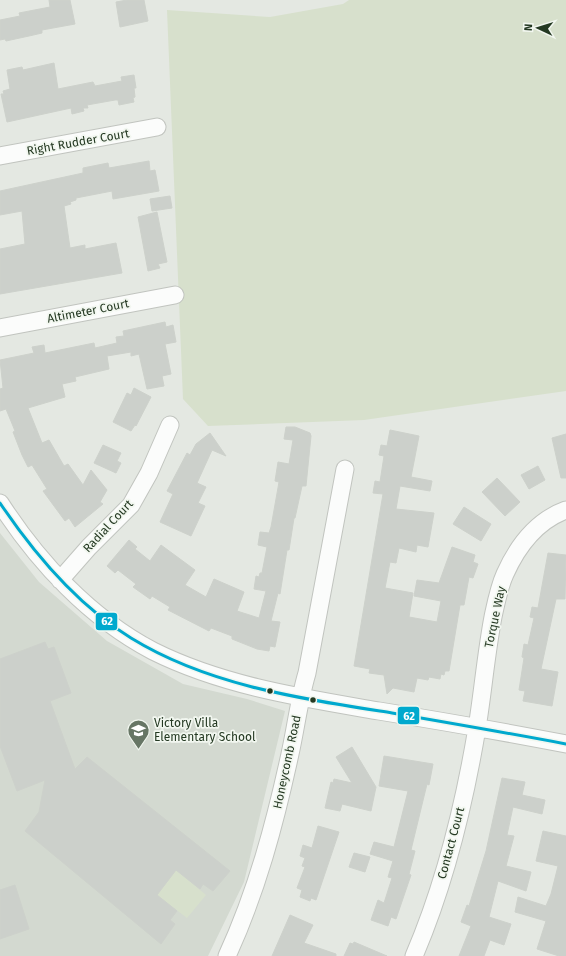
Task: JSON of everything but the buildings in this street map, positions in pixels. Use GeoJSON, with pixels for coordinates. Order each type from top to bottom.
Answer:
{"type":"FeatureCollection","features":[{"type":"Feature","properties":{"kind":"street","name":"Right Rudder Court"},"geometry":{"type":"LineString","coordinates":[[0,156],[157,127]]}},
{"type":"Feature","properties":{"kind":"street","name":"Altimeter Court"},"geometry":{"type":"LineString","coordinates":[[0,328],[175,294]]}},
{"type":"Feature","properties":{"kind":"street","name":"Radial Court"},"geometry":{"type":"LineString","coordinates":[[60,580],[89,547],[131,505],[149,473],[170,425]]}},
{"type":"Feature","properties":{"kind":"street","name":"Honeycomb Road"},"geometry":{"type":"LineString","coordinates":[[227,956],[243,920],[267,851],[294,735],[299,698],[307,673],[345,469]]}},
{"type":"Feature","properties":{"kind":"street"},"geometry":{"type":"LineString","coordinates":[[0,502],[19,531],[60,580],[102,617],[152,650],[194,668],[299,698],[477,727],[566,744]]}},
{"type":"Feature","properties":{"kind":"street","name":"Torque Way"},"geometry":{"type":"LineString","coordinates":[[477,727],[489,640],[499,590],[504,574],[519,547],[541,523],[553,515],[566,510]]}},
{"type":"Feature","properties":{"kind":"street","name":"Contact Court"},"geometry":{"type":"LineString","coordinates":[[414,956],[440,886],[455,836],[477,727]]}},
{"type":"Feature","properties":{"kind":"shaded area","name":"Victory Villa Elementary School"},"geometry":{"type":"Polygon","coordinates":[[[0,533],[39,582],[107,641],[183,684],[247,699],[285,711],[244,882],[208,956],[0,956],[0,533]]]}},
{"type":"Feature","properties":{"kind":"green space"},"geometry":{"type":"Polygon","coordinates":[[[349,0],[566,0],[566,391],[364,420],[208,426],[183,399],[167,10],[270,17],[343,4],[349,0]]]}},
{"type":"Feature","properties":{"kind":"green space"},"geometry":{"type":"Polygon","coordinates":[[[176,870],[206,895],[187,918],[157,895],[176,870]]]}},
{"type":"Feature","properties":{"kind":"transit line","name":"62"},"geometry":{"type":"LineString","coordinates":[[0,503],[13,522],[58,578],[93,610],[111,625],[131,638],[192,668],[224,679],[291,696],[566,744]]}},
{"type":"Feature","properties":{"kind":"place","name":"Victory Villa Elementary School"},"geometry":{"type":"Point","coordinates":[138,750]}}]}
